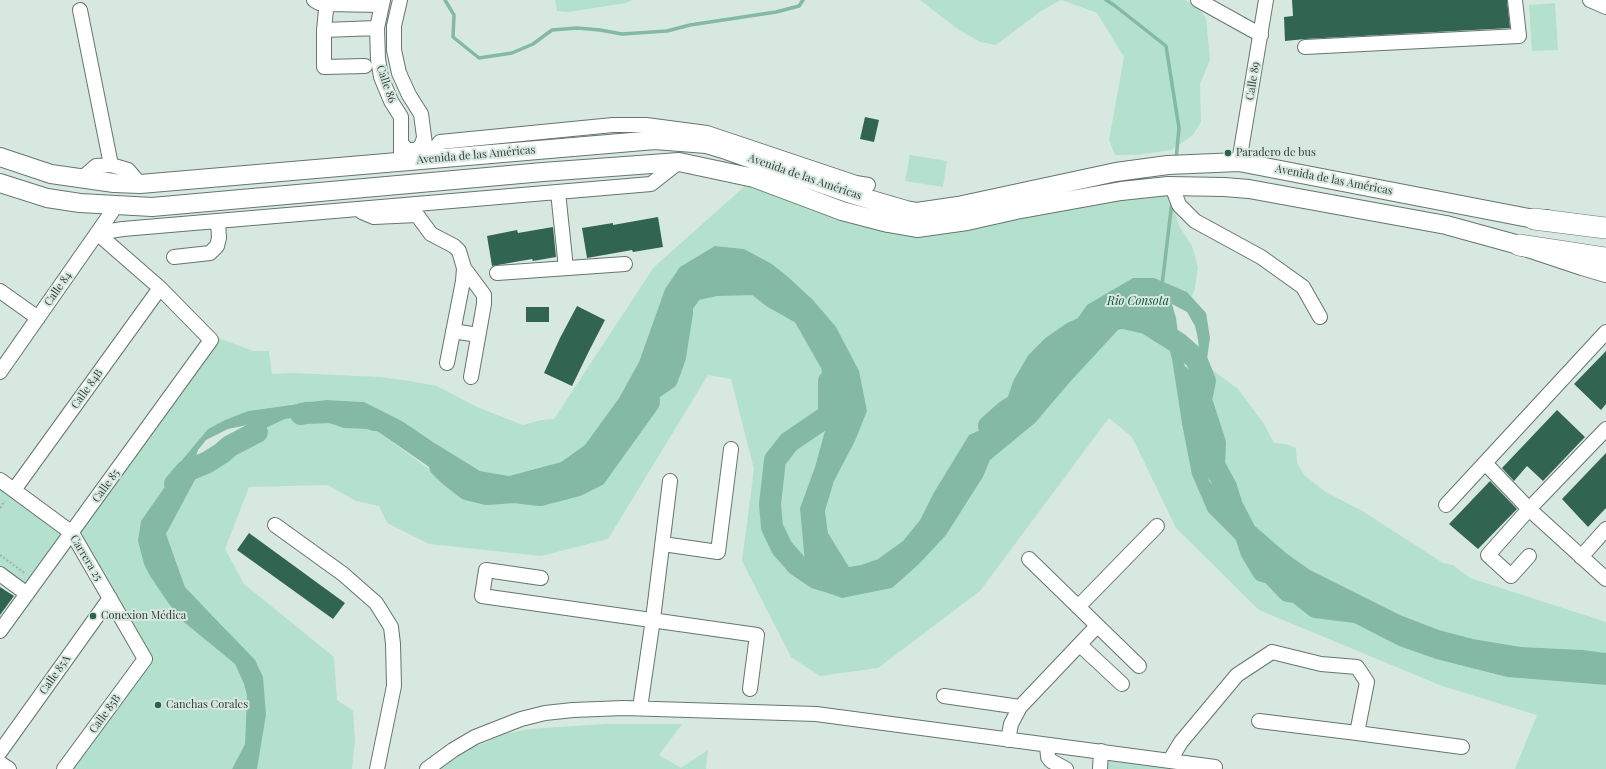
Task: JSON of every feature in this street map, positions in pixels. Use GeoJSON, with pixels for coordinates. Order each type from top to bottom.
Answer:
{"type":"FeatureCollection","features":[{"type":"Feature","properties":{"kind":"highway","name":"Avenida de las Américas"},"geometry":{"type":"LineString","coordinates":[[1534,219],[1606,228]]}},
{"type":"Feature","properties":{"kind":"highway","name":"Avenida de las Américas"},"geometry":{"type":"LineString","coordinates":[[1519,245],[1606,258]]}},
{"type":"Feature","properties":{"kind":"main road","name":"Avenida de las Américas"},"geometry":{"type":"LineString","coordinates":[[428,159],[655,140],[706,144],[848,194],[918,212],[958,206],[1116,172],[1168,165],[1239,162],[1534,219]]}},
{"type":"Feature","properties":{"kind":"main road","name":"Avenida de las Américas"},"geometry":{"type":"LineString","coordinates":[[0,157],[51,174],[114,183],[140,184],[412,172],[543,172],[679,162],[754,178],[842,211],[888,223],[917,228],[967,221],[1016,210],[1121,191],[1172,186],[1224,187],[1256,190],[1446,225],[1519,245]]}},
{"type":"Feature","properties":{"kind":"main road"},"geometry":{"type":"LineString","coordinates":[[412,172],[428,159]]}},
{"type":"Feature","properties":{"kind":"main road","name":"Avenida de las Américas"},"geometry":{"type":"LineString","coordinates":[[0,183],[47,198],[80,203],[152,207],[368,187],[412,172]]}},
{"type":"Feature","properties":{"kind":"main road"},"geometry":{"type":"LineString","coordinates":[[1534,219],[1606,222]]}},
{"type":"Feature","properties":{"kind":"main road"},"geometry":{"type":"LineString","coordinates":[[1519,245],[1606,273]]}},
{"type":"Feature","properties":{"kind":"street","name":"Calle 86"},"geometry":{"type":"LineString","coordinates":[[400,0],[394,26],[394,50],[399,73],[409,95],[421,114],[428,159]]}},
{"type":"Feature","properties":{"kind":"street"},"geometry":{"type":"LineString","coordinates":[[1198,0],[1261,35]]}},
{"type":"Feature","properties":{"kind":"street","name":"Calle 89"},"geometry":{"type":"LineString","coordinates":[[1239,162],[1266,0]]}},
{"type":"Feature","properties":{"kind":"street"},"geometry":{"type":"LineString","coordinates":[[1305,47],[1519,36],[1515,0]]}},
{"type":"Feature","properties":{"kind":"street"},"geometry":{"type":"LineString","coordinates":[[1590,0],[1606,7]]}},
{"type":"Feature","properties":{"kind":"street"},"geometry":{"type":"LineString","coordinates":[[365,66],[324,67],[323,1],[382,2]]}},
{"type":"Feature","properties":{"kind":"street","name":"Calle 86"},"geometry":{"type":"LineString","coordinates":[[382,2],[377,28],[378,59],[382,77],[391,101],[401,117],[401,143],[412,172]]}},
{"type":"Feature","properties":{"kind":"street"},"geometry":{"type":"LineString","coordinates":[[80,10],[111,165]]}},
{"type":"Feature","properties":{"kind":"street"},"geometry":{"type":"LineString","coordinates":[[324,30],[377,28]]}},
{"type":"Feature","properties":{"kind":"street"},"geometry":{"type":"LineString","coordinates":[[428,159],[440,142],[613,125],[646,125],[707,133],[856,183],[868,185]]}},
{"type":"Feature","properties":{"kind":"street"},"geometry":{"type":"LineString","coordinates":[[401,143],[407,150],[416,150],[421,146],[424,138]]}},
{"type":"Feature","properties":{"kind":"street"},"geometry":{"type":"LineString","coordinates":[[97,233],[123,229],[651,184],[679,162]]}},
{"type":"Feature","properties":{"kind":"street"},"geometry":{"type":"LineString","coordinates":[[81,179],[96,166],[111,165],[128,170],[140,184]]}},
{"type":"Feature","properties":{"kind":"street"},"geometry":{"type":"LineString","coordinates":[[412,172],[440,201]]}},
{"type":"Feature","properties":{"kind":"street"},"geometry":{"type":"LineString","coordinates":[[1172,186],[1179,205],[1195,221],[1261,257],[1303,287],[1320,317]]}},
{"type":"Feature","properties":{"kind":"street"},"geometry":{"type":"LineString","coordinates":[[558,192],[566,268]]}},
{"type":"Feature","properties":{"kind":"street"},"geometry":{"type":"LineString","coordinates":[[431,234],[432,213],[440,201]]}},
{"type":"Feature","properties":{"kind":"street","name":"Calle 84"},"geometry":{"type":"LineString","coordinates":[[0,372],[116,206]]}},
{"type":"Feature","properties":{"kind":"street"},"geometry":{"type":"LineString","coordinates":[[356,209],[374,217],[417,215],[431,234],[454,246],[459,251],[464,268],[484,295],[471,376]]}},
{"type":"Feature","properties":{"kind":"street"},"geometry":{"type":"LineString","coordinates":[[174,257],[210,253],[217,246],[219,238],[218,221]]}},
{"type":"Feature","properties":{"kind":"street"},"geometry":{"type":"LineString","coordinates":[[97,233],[160,288]]}},
{"type":"Feature","properties":{"kind":"street"},"geometry":{"type":"LineString","coordinates":[[497,273],[625,264]]}},
{"type":"Feature","properties":{"kind":"street"},"geometry":{"type":"LineString","coordinates":[[447,363],[463,281],[464,268]]}},
{"type":"Feature","properties":{"kind":"street","name":"Calle 85"},"geometry":{"type":"LineString","coordinates":[[0,631],[211,340],[160,288]]}},
{"type":"Feature","properties":{"kind":"street","name":"Calle 84B"},"geometry":{"type":"LineString","coordinates":[[12,493],[160,288]]}},
{"type":"Feature","properties":{"kind":"street"},"geometry":{"type":"LineString","coordinates":[[0,291],[38,318]]}},
{"type":"Feature","properties":{"kind":"street"},"geometry":{"type":"LineString","coordinates":[[453,331],[478,335]]}},
{"type":"Feature","properties":{"kind":"street"},"geometry":{"type":"LineString","coordinates":[[1446,505],[1606,332]]}},
{"type":"Feature","properties":{"kind":"street"},"geometry":{"type":"LineString","coordinates":[[1529,556],[1511,576],[1488,555],[1529,509],[1606,429]]}},
{"type":"Feature","properties":{"kind":"street"},"geometry":{"type":"LineString","coordinates":[[663,544],[718,552],[730,449]]}},
{"type":"Feature","properties":{"kind":"street"},"geometry":{"type":"LineString","coordinates":[[1485,463],[1529,509],[1606,580]]}},
{"type":"Feature","properties":{"kind":"street","name":"Carrera 25"},"geometry":{"type":"LineString","coordinates":[[0,480],[12,493],[72,533],[145,659]]}},
{"type":"Feature","properties":{"kind":"street"},"geometry":{"type":"LineString","coordinates":[[640,708],[653,620],[670,481]]}},
{"type":"Feature","properties":{"kind":"street"},"geometry":{"type":"LineString","coordinates":[[276,525],[343,574],[376,603],[391,627],[394,686],[377,769]]}},
{"type":"Feature","properties":{"kind":"street"},"geometry":{"type":"LineString","coordinates":[[1078,607],[1157,526]]}},
{"type":"Feature","properties":{"kind":"street"},"geometry":{"type":"LineString","coordinates":[[1581,557],[1606,529]]}},
{"type":"Feature","properties":{"kind":"street"},"geometry":{"type":"LineString","coordinates":[[1029,559],[1138,666]]}},
{"type":"Feature","properties":{"kind":"street"},"geometry":{"type":"LineString","coordinates":[[541,578],[486,570],[482,596],[757,635],[750,689]]}},
{"type":"Feature","properties":{"kind":"street"},"geometry":{"type":"LineString","coordinates":[[0,574],[27,594]]}},
{"type":"Feature","properties":{"kind":"street","name":"Calle 85A"},"geometry":{"type":"LineString","coordinates":[[0,752],[110,598]]}},
{"type":"Feature","properties":{"kind":"street"},"geometry":{"type":"LineString","coordinates":[[1008,740],[1011,724],[1020,708],[1097,626]]}},
{"type":"Feature","properties":{"kind":"street"},"geometry":{"type":"LineString","coordinates":[[1080,645],[1122,684]]}},
{"type":"Feature","properties":{"kind":"street"},"geometry":{"type":"LineString","coordinates":[[1170,760],[1181,742],[1237,675],[1272,652],[1321,664],[1357,668],[1367,682],[1357,733]]}},
{"type":"Feature","properties":{"kind":"street","name":"Calle 85B"},"geometry":{"type":"LineString","coordinates":[[64,769],[145,659]]}},
{"type":"Feature","properties":{"kind":"street"},"geometry":{"type":"LineString","coordinates":[[944,696],[1020,708]]}},
{"type":"Feature","properties":{"kind":"street"},"geometry":{"type":"LineString","coordinates":[[427,769],[453,750],[475,737],[527,718],[545,713],[573,710],[640,708],[816,714],[1215,766]]}},
{"type":"Feature","properties":{"kind":"street"},"geometry":{"type":"LineString","coordinates":[[1260,721],[1462,747]]}},
{"type":"Feature","properties":{"kind":"street"},"geometry":{"type":"LineString","coordinates":[[1047,745],[1048,757],[1051,761],[1066,769]]}},
{"type":"Feature","properties":{"kind":"street"},"geometry":{"type":"LineString","coordinates":[[1100,769],[1101,751]]}},
{"type":"Feature","properties":{"kind":"street"},"geometry":{"type":"LineString","coordinates":[[0,763],[9,769]]}},
{"type":"Feature","properties":{"kind":"path"},"geometry":{"type":"LineString","coordinates":[[0,508],[12,493]]}},
{"type":"Feature","properties":{"kind":"path"},"geometry":{"type":"LineString","coordinates":[[0,555],[32,578]]}},
{"type":"Feature","properties":{"kind":"shaded area"},"geometry":{"type":"Polygon","coordinates":[[[555,0],[632,0],[626,3],[568,12],[557,11],[555,0]]]}},
{"type":"Feature","properties":{"kind":"shaded area"},"geometry":{"type":"Polygon","coordinates":[[[920,0],[1061,0],[1041,11],[996,45],[980,42],[959,30],[920,0]]]}},
{"type":"Feature","properties":{"kind":"shaded area"},"geometry":{"type":"Polygon","coordinates":[[[1062,0],[1185,0],[1197,7],[1206,18],[1210,60],[1200,84],[1201,122],[1193,135],[1171,150],[1137,155],[1115,155],[1109,140],[1124,57],[1097,13],[1062,0]]]}},
{"type":"Feature","properties":{"kind":"shaded area"},"geometry":{"type":"Polygon","coordinates":[[[1555,3],[1558,50],[1532,51],[1529,5],[1555,3]]]}},
{"type":"Feature","properties":{"kind":"shaded area"},"geometry":{"type":"Polygon","coordinates":[[[910,155],[947,161],[943,187],[905,181],[910,155]]]}},
{"type":"Feature","properties":{"kind":"shaded area"},"geometry":{"type":"Polygon","coordinates":[[[754,178],[888,223],[1168,186],[1179,226],[1192,246],[1198,267],[1192,297],[1187,292],[1087,305],[1017,404],[989,426],[969,435],[933,494],[920,520],[903,541],[878,559],[861,565],[849,567],[828,533],[825,511],[834,481],[855,441],[867,411],[787,276],[772,264],[744,249],[715,246],[665,289],[639,362],[619,398],[585,445],[561,462],[509,476],[480,471],[402,421],[364,402],[326,400],[295,404],[248,411],[225,420],[208,429],[177,466],[169,481],[142,521],[185,623],[235,664],[244,684],[247,696],[245,744],[232,769],[64,769],[145,659],[73,533],[216,337],[253,351],[269,351],[272,374],[294,373],[381,377],[410,381],[437,386],[477,407],[523,425],[541,420],[554,419],[654,267],[754,178]]]}},
{"type":"Feature","properties":{"kind":"shaded area"},"geometry":{"type":"Polygon","coordinates":[[[734,275],[756,284],[784,303],[829,381],[829,415],[815,467],[800,508],[842,598],[892,588],[919,564],[967,503],[983,477],[990,460],[1035,423],[1118,330],[1146,323],[1165,333],[1172,359],[1192,475],[1208,512],[1241,545],[1271,573],[1297,592],[1399,646],[1436,659],[1507,677],[1606,685],[1606,769],[1515,769],[1537,715],[1442,686],[1259,610],[1176,528],[1132,437],[1109,418],[980,591],[878,668],[820,676],[791,657],[742,561],[754,469],[731,379],[708,375],[608,539],[541,556],[429,544],[387,523],[379,506],[356,501],[328,485],[249,487],[225,549],[244,584],[334,657],[337,700],[353,711],[355,739],[352,769],[257,769],[266,715],[226,629],[185,587],[166,534],[196,478],[255,433],[285,419],[331,412],[365,425],[380,433],[429,469],[540,495],[578,485],[596,476],[616,447],[662,368],[682,305],[693,290],[734,275]]]}},
{"type":"Feature","properties":{"kind":"shaded area"},"geometry":{"type":"Polygon","coordinates":[[[1207,366],[1238,389],[1264,424],[1274,443],[1286,444],[1296,448],[1297,463],[1304,475],[1326,492],[1364,512],[1443,563],[1453,565],[1470,578],[1606,622],[1606,653],[1583,650],[1521,647],[1473,639],[1439,630],[1400,615],[1310,570],[1286,553],[1232,506],[1209,481],[1201,400],[1207,366]]]}},
{"type":"Feature","properties":{"kind":"shaded area"},"geometry":{"type":"Polygon","coordinates":[[[0,480],[73,533],[27,594],[0,574],[0,480]]]}},
{"type":"Feature","properties":{"kind":"shaded area"},"geometry":{"type":"Polygon","coordinates":[[[606,724],[682,724],[659,755],[681,768],[708,750],[706,769],[434,769],[455,755],[505,734],[528,729],[606,724]]]}},
{"type":"Feature","properties":{"kind":"shaded area"},"geometry":{"type":"Polygon","coordinates":[[[1101,751],[1215,767],[1225,769],[1100,769],[1101,751]]]}},
{"type":"Feature","properties":{"kind":"water","name":"Rio Consota"},"geometry":{"type":"Polygon","coordinates":[[[715,246],[744,249],[772,264],[787,276],[813,300],[836,327],[859,371],[867,411],[855,441],[834,481],[825,511],[828,533],[849,567],[861,565],[878,559],[903,541],[920,520],[933,494],[969,435],[989,426],[1017,404],[1087,305],[1133,278],[1154,278],[1187,292],[1206,313],[1210,338],[1201,400],[1209,481],[1232,506],[1286,553],[1310,570],[1400,615],[1439,630],[1473,639],[1521,647],[1583,650],[1606,653],[1606,685],[1507,677],[1436,659],[1399,646],[1327,609],[1297,592],[1271,573],[1208,512],[1192,475],[1172,359],[1165,334],[1146,323],[1118,330],[1035,423],[990,460],[983,477],[946,535],[919,564],[892,588],[842,598],[807,585],[800,508],[815,467],[829,416],[829,382],[784,303],[756,284],[734,275],[693,290],[682,305],[662,368],[635,420],[596,476],[578,485],[521,499],[508,499],[487,494],[448,480],[380,433],[365,425],[331,412],[285,419],[255,433],[196,478],[166,534],[185,587],[255,660],[263,677],[266,715],[257,769],[232,769],[245,744],[247,696],[244,684],[235,664],[185,623],[169,604],[150,576],[144,564],[138,541],[141,521],[169,481],[177,466],[208,429],[225,420],[248,411],[326,400],[364,402],[402,421],[480,471],[509,476],[561,462],[585,445],[619,398],[639,362],[665,289],[680,267],[715,246]],[[1172,304],[1176,318],[1181,356],[1185,366],[1189,370],[1196,359],[1199,347],[1195,326],[1187,312],[1172,304]],[[252,424],[228,429],[206,440],[198,450],[195,460],[198,466],[222,453],[252,424]]]}},
{"type":"Feature","properties":{"kind":"building"},"geometry":{"type":"Polygon","coordinates":[[[1292,0],[1507,0],[1510,28],[1285,41],[1284,17],[1293,16],[1292,0]]]}},
{"type":"Feature","properties":{"kind":"building"},"geometry":{"type":"Polygon","coordinates":[[[865,117],[879,120],[874,142],[860,139],[865,117]]]}},
{"type":"Feature","properties":{"kind":"building"},"geometry":{"type":"Polygon","coordinates":[[[658,217],[663,247],[633,252],[632,250],[587,258],[582,228],[613,223],[613,225],[658,217]]]}},
{"type":"Feature","properties":{"kind":"building"},"geometry":{"type":"Polygon","coordinates":[[[553,227],[556,257],[533,261],[532,259],[492,266],[487,236],[517,230],[518,233],[553,227]]]}},
{"type":"Feature","properties":{"kind":"building"},"geometry":{"type":"Polygon","coordinates":[[[577,306],[605,320],[572,386],[544,373],[577,306]]]}},
{"type":"Feature","properties":{"kind":"building"},"geometry":{"type":"Polygon","coordinates":[[[526,307],[549,307],[549,322],[526,322],[526,307]]]}},
{"type":"Feature","properties":{"kind":"building"},"geometry":{"type":"Polygon","coordinates":[[[1606,351],[1606,404],[1601,410],[1574,384],[1606,351]]]}},
{"type":"Feature","properties":{"kind":"building"},"geometry":{"type":"Polygon","coordinates":[[[1557,410],[1585,437],[1543,481],[1527,466],[1514,481],[1502,468],[1557,410]]]}},
{"type":"Feature","properties":{"kind":"building"},"geometry":{"type":"Polygon","coordinates":[[[1606,453],[1606,508],[1588,527],[1562,499],[1606,453]]]}},
{"type":"Feature","properties":{"kind":"building"},"geometry":{"type":"Polygon","coordinates":[[[1490,481],[1517,509],[1478,549],[1449,524],[1490,481]]]}},
{"type":"Feature","properties":{"kind":"building"},"geometry":{"type":"Polygon","coordinates":[[[249,533],[345,603],[333,619],[237,550],[249,533]]]}},
{"type":"Feature","properties":{"kind":"building"},"geometry":{"type":"Polygon","coordinates":[[[0,587],[14,596],[0,615],[0,587]]]}},
{"type":"Feature","properties":{"kind":"waterway"},"geometry":{"type":"LineString","coordinates":[[445,0],[454,15],[453,37],[479,58],[512,53],[533,44],[552,30],[577,28],[622,34],[667,31],[690,25],[776,12],[799,6],[803,0]]}},
{"type":"Feature","properties":{"kind":"waterway"},"geometry":{"type":"LineString","coordinates":[[1106,0],[1166,46],[1179,128],[1176,160]]}},
{"type":"Feature","properties":{"kind":"waterway"},"geometry":{"type":"LineString","coordinates":[[1162,285],[1172,202]]}},
{"type":"Feature","properties":{"kind":"waterway"},"geometry":{"type":"LineString","coordinates":[[440,466],[467,489],[487,494],[514,492],[540,495],[578,485],[596,476],[649,402],[648,392],[667,379],[675,357],[682,305],[693,290],[716,285],[756,284],[774,298],[806,316],[808,319]]}},
{"type":"Feature","properties":{"kind":"waterway"},"geometry":{"type":"LineString","coordinates":[[1120,317],[1146,323],[1178,343],[1196,359],[1205,381],[1201,400],[1215,443],[1214,465],[1226,487],[1232,506],[1244,529],[1251,551],[1263,571],[1271,573],[1288,591],[1297,592],[1316,607],[1356,612]]}},
{"type":"Feature","properties":{"kind":"waterway"},"geometry":{"type":"LineString","coordinates":[[978,451],[991,434],[989,426],[1006,411],[1017,404],[1024,384],[1037,362],[1053,346],[1072,333],[1089,325]]}},
{"type":"Feature","properties":{"kind":"waterway"},"geometry":{"type":"LineString","coordinates":[[830,354],[834,377],[829,381],[829,415],[789,442],[775,460],[770,504],[772,527],[782,548],[797,565],[816,578],[833,583]]}},
{"type":"Feature","properties":{"kind":"waterway"},"geometry":{"type":"LineString","coordinates":[[301,414],[331,412],[346,417],[369,418],[375,420]]}},
{"type":"Feature","properties":{"kind":"waterway"},"geometry":{"type":"LineString","coordinates":[[175,484],[186,471],[206,463],[230,446],[257,432]]}},
{"type":"Feature","properties":{"kind":"place","name":"Paradero de bus"},"geometry":{"type":"Point","coordinates":[1228,153]}},
{"type":"Feature","properties":{"kind":"place","name":"Conexion Médica"},"geometry":{"type":"Point","coordinates":[93,616]}},
{"type":"Feature","properties":{"kind":"place","name":"Canchas Corales"},"geometry":{"type":"Point","coordinates":[158,705]}}]}
